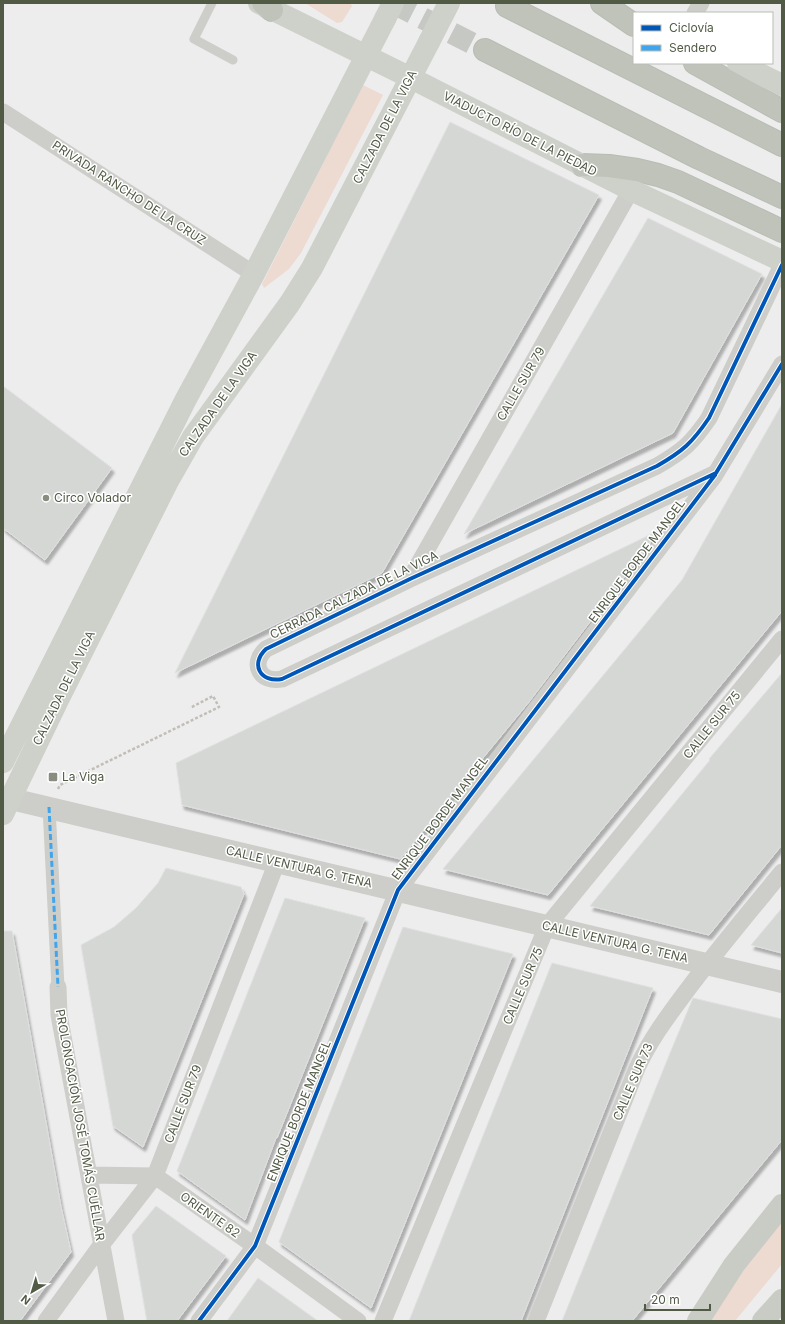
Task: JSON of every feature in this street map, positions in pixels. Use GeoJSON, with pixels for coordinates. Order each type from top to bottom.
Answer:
{"type":"FeatureCollection","features":[{"type":"Feature","properties":{"kind":"highway"},"geometry":{"type":"LineString","coordinates":[[603,3],[633,24]]}},
{"type":"Feature","properties":{"kind":"highway"},"geometry":{"type":"LineString","coordinates":[[507,6],[782,146]]}},
{"type":"Feature","properties":{"kind":"highway"},"geometry":{"type":"LineString","coordinates":[[486,50],[699,158],[782,197]]}},
{"type":"Feature","properties":{"kind":"highway"},"geometry":{"type":"LineString","coordinates":[[697,64],[782,111]]}},
{"type":"Feature","properties":{"kind":"highway"},"geometry":{"type":"LineString","coordinates":[[582,165],[609,166],[658,175],[678,182],[782,231]]}},
{"type":"Feature","properties":{"kind":"main road","name":"CALZADA DE LA VIGA"},"geometry":{"type":"LineString","coordinates":[[5,803],[168,481],[193,437],[290,302],[312,268],[449,3]]}},
{"type":"Feature","properties":{"kind":"main road"},"geometry":{"type":"LineString","coordinates":[[603,3],[633,15]]}},
{"type":"Feature","properties":{"kind":"main road","name":"VIADUCTO RÍO DE LA PIEDAD"},"geometry":{"type":"LineString","coordinates":[[265,5],[631,190],[782,261]]}},
{"type":"Feature","properties":{"kind":"main road","name":"CALZADA DE LA VIGA"},"geometry":{"type":"LineString","coordinates":[[3,762],[175,422],[254,274],[389,11]]}},
{"type":"Feature","properties":{"kind":"main road"},"geometry":{"type":"LineString","coordinates":[[740,64],[782,85]]}},
{"type":"Feature","properties":{"kind":"main road"},"geometry":{"type":"LineString","coordinates":[[175,422],[214,382],[247,362]]}},
{"type":"Feature","properties":{"kind":"main road"},"geometry":{"type":"LineString","coordinates":[[698,1321],[734,1266],[782,1205]]}},
{"type":"Feature","properties":{"kind":"main road"},"geometry":{"type":"LineString","coordinates":[[763,1321],[779,1308]]}},
{"type":"Feature","properties":{"kind":"street"},"geometry":{"type":"LineString","coordinates":[[696,12],[701,3]]}},
{"type":"Feature","properties":{"kind":"street","name":"PRIVADA RANCHO DE LA CRUZ"},"geometry":{"type":"LineString","coordinates":[[3,112],[254,274]]}},
{"type":"Feature","properties":{"kind":"street","name":"CALLE SUR 79"},"geometry":{"type":"LineString","coordinates":[[410,578],[631,190]]}},
{"type":"Feature","properties":{"kind":"street","name":"CERRADA CALZADA DE LA VIGA"},"geometry":{"type":"LineString","coordinates":[[716,473],[282,679],[273,681],[265,678],[260,671],[257,662],[260,654],[266,648],[410,578],[658,466],[678,454],[696,438],[709,418],[782,265]]}},
{"type":"Feature","properties":{"kind":"street"},"geometry":{"type":"LineString","coordinates":[[716,473],[782,364]]}},
{"type":"Feature","properties":{"kind":"street","name":"ENRIQUE BORDE MANGEL"},"geometry":{"type":"LineString","coordinates":[[199,1321],[255,1246],[398,890],[716,473]]}},
{"type":"Feature","properties":{"kind":"street","name":"CALLE SUR 75"},"geometry":{"type":"LineString","coordinates":[[383,1321],[547,926],[782,639]]}},
{"type":"Feature","properties":{"kind":"street","name":"CALLE VENTURA G. TENA"},"geometry":{"type":"LineString","coordinates":[[5,803],[49,807],[782,982]]}},
{"type":"Feature","properties":{"kind":"street","name":"PROLONGACIÓN JOSÉ TOMÁS CUÉLLAR"},"geometry":{"type":"LineString","coordinates":[[49,807],[59,1015],[116,1321]]}},
{"type":"Feature","properties":{"kind":"street","name":"CALLE SUR 79"},"geometry":{"type":"LineString","coordinates":[[46,1321],[102,1244],[155,1176],[277,862]]}},
{"type":"Feature","properties":{"kind":"street","name":"CALLE SUR 73"},"geometry":{"type":"LineString","coordinates":[[536,1321],[647,1047],[658,1029],[707,963],[782,872]]}},
{"type":"Feature","properties":{"kind":"street"},"geometry":{"type":"LineString","coordinates":[[89,1175],[155,1176]]}},
{"type":"Feature","properties":{"kind":"street","name":"ORIENTE 82"},"geometry":{"type":"LineString","coordinates":[[155,1176],[358,1321]]}},
{"type":"Feature","properties":{"kind":"lane"},"geometry":{"type":"LineString","coordinates":[[212,3],[194,39],[233,60]]}},
{"type":"Feature","properties":{"kind":"path"},"geometry":{"type":"LineString","coordinates":[[49,807],[60,785],[219,707],[213,696],[190,708]]}},
{"type":"Feature","properties":{"kind":"shaded area"},"geometry":{"type":"Polygon","coordinates":[[[305,3],[350,3],[352,6],[342,22],[337,23],[305,3]]]}},
{"type":"Feature","properties":{"kind":"shaded area"},"geometry":{"type":"Polygon","coordinates":[[[363,85],[383,95],[301,253],[289,269],[264,288],[262,284],[363,85]]]}},
{"type":"Feature","properties":{"kind":"shaded area"},"geometry":{"type":"Polygon","coordinates":[[[782,1213],[782,1264],[735,1321],[709,1321],[782,1213]]]}},
{"type":"Feature","properties":{"kind":"building"},"geometry":{"type":"Polygon","coordinates":[[[450,122],[599,195],[382,573],[175,673],[450,122]]]}},
{"type":"Feature","properties":{"kind":"building"},"geometry":{"type":"Polygon","coordinates":[[[648,218],[762,274],[673,433],[464,534],[648,218]]]}},
{"type":"Feature","properties":{"kind":"building","name":"Circo Volador"},"geometry":{"type":"Polygon","coordinates":[[[3,386],[112,468],[45,560],[3,528],[3,386]]]}},
{"type":"Feature","properties":{"kind":"building"},"geometry":{"type":"Polygon","coordinates":[[[782,404],[782,611],[548,895],[443,869],[682,580],[782,404]]]}},
{"type":"Feature","properties":{"kind":"building"},"geometry":{"type":"Polygon","coordinates":[[[660,530],[529,702],[400,859],[182,805],[176,763],[660,530]]]}},
{"type":"Feature","properties":{"kind":"building"},"geometry":{"type":"Polygon","coordinates":[[[782,673],[782,845],[709,935],[590,906],[710,760],[709,759],[782,673]]]}},
{"type":"Feature","properties":{"kind":"building"},"geometry":{"type":"Polygon","coordinates":[[[166,868],[241,887],[244,894],[143,1147],[113,1126],[81,945],[114,927],[136,908],[158,883],[166,868]]]}},
{"type":"Feature","properties":{"kind":"building"},"geometry":{"type":"Polygon","coordinates":[[[285,898],[365,918],[276,1138],[245,1220],[177,1171],[285,898]]]}},
{"type":"Feature","properties":{"kind":"building"},"geometry":{"type":"Polygon","coordinates":[[[782,908],[782,953],[751,945],[782,908]]]}},
{"type":"Feature","properties":{"kind":"building"},"geometry":{"type":"Polygon","coordinates":[[[403,927],[513,954],[371,1308],[279,1242],[403,927]]]}},
{"type":"Feature","properties":{"kind":"building"},"geometry":{"type":"Polygon","coordinates":[[[3,931],[12,931],[61,1207],[71,1252],[20,1321],[3,1321],[3,931]]]}},
{"type":"Feature","properties":{"kind":"building"},"geometry":{"type":"Polygon","coordinates":[[[552,963],[653,988],[521,1321],[409,1321],[552,963]]]}},
{"type":"Feature","properties":{"kind":"building"},"geometry":{"type":"Polygon","coordinates":[[[693,998],[782,1019],[782,1140],[632,1321],[562,1321],[670,1053],[693,998]]]}},
{"type":"Feature","properties":{"kind":"building"},"geometry":{"type":"Polygon","coordinates":[[[156,1206],[226,1256],[177,1321],[147,1321],[132,1235],[156,1206]]]}},
{"type":"Feature","properties":{"kind":"building"},"geometry":{"type":"Polygon","coordinates":[[[258,1278],[318,1321],[227,1321],[258,1278]]]}},
{"type":"Feature","properties":{"kind":"tunnel"},"geometry":{"type":"LineString","coordinates":[[393,3],[485,50]]}},
{"type":"Feature","properties":{"kind":"marked path"},"geometry":{"type":"LineString","coordinates":[[49,807],[58,987]]}},
{"type":"Feature","properties":{"kind":"cycle path"},"geometry":{"type":"LineString","coordinates":[[782,265],[709,418],[692,440],[674,456],[657,466],[410,579],[266,649],[261,655],[259,661],[258,666],[260,671],[268,678],[282,679],[716,473],[782,364]]}},
{"type":"Feature","properties":{"kind":"cycle path"},"geometry":{"type":"LineString","coordinates":[[199,1321],[255,1246],[398,890],[715,475]]}},
{"type":"Feature","properties":{"kind":"place","name":"Circo Volador"},"geometry":{"type":"Point","coordinates":[46,498]}},
{"type":"Feature","properties":{"kind":"place","name":"La Viga"},"geometry":{"type":"Point","coordinates":[53,777]}}]}
